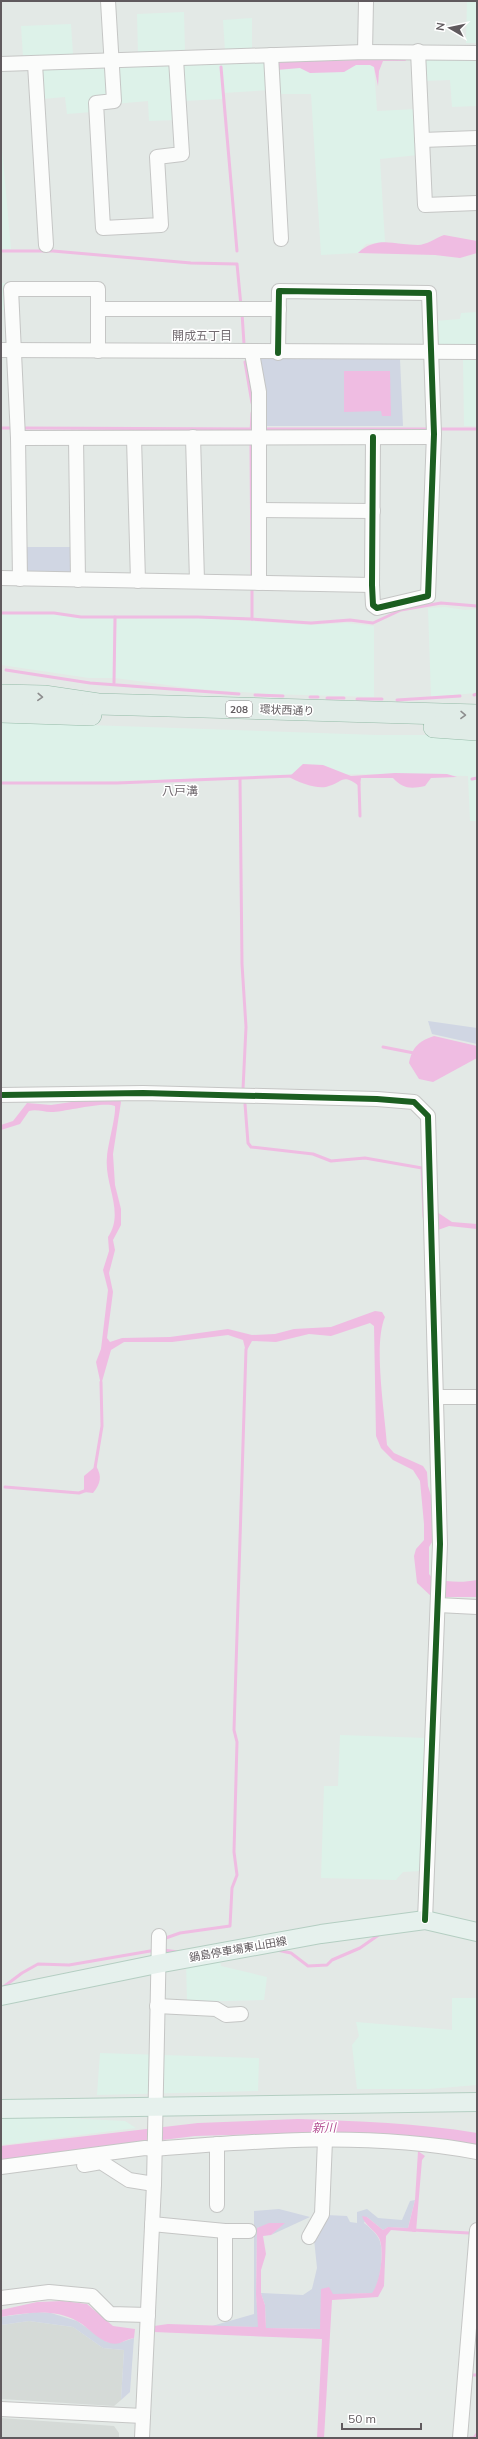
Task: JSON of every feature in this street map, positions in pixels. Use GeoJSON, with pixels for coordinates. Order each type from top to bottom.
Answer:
{"type":"FeatureCollection","features":[{"type":"Feature","properties":{"kind":"highway","name":"環状西通り"},"geometry":{"type":"LineString","coordinates":[[1,695],[44,696],[98,704],[477,715]]}},
{"type":"Feature","properties":{"kind":"highway","name":"環状西通り"},"geometry":{"type":"LineString","coordinates":[[1,712],[477,730]]}},
{"type":"Feature","properties":{"kind":"main road","name":"鍋島停車場東山田線"},"geometry":{"type":"LineString","coordinates":[[1,1996],[158,1948],[321,1934],[425,1920],[477,1932]]}},
{"type":"Feature","properties":{"kind":"main road"},"geometry":{"type":"LineString","coordinates":[[1,2109],[477,2102]]}},
{"type":"Feature","properties":{"kind":"street"},"geometry":{"type":"LineString","coordinates":[[108,1],[114,101],[96,103],[103,228],[161,225],[157,157],[182,154],[176,58]]}},
{"type":"Feature","properties":{"kind":"street"},"geometry":{"type":"LineString","coordinates":[[364,52],[366,1]]}},
{"type":"Feature","properties":{"kind":"street"},"geometry":{"type":"LineString","coordinates":[[418,51],[425,205],[477,203]]}},
{"type":"Feature","properties":{"kind":"street"},"geometry":{"type":"LineString","coordinates":[[1,64],[176,58],[272,62],[364,52],[418,51],[477,53]]}},
{"type":"Feature","properties":{"kind":"street"},"geometry":{"type":"LineString","coordinates":[[272,62],[281,239]]}},
{"type":"Feature","properties":{"kind":"street"},"geometry":{"type":"LineString","coordinates":[[35,64],[46,245]]}},
{"type":"Feature","properties":{"kind":"street"},"geometry":{"type":"LineString","coordinates":[[422,140],[477,138]]}},
{"type":"Feature","properties":{"kind":"street"},"geometry":{"type":"LineString","coordinates":[[20,579],[17,432],[7,350],[11,289],[98,289],[98,351]]}},
{"type":"Feature","properties":{"kind":"street"},"geometry":{"type":"LineString","coordinates":[[278,353],[279,291],[429,293],[433,431],[428,596],[377,608],[373,605],[372,585],[373,437]]}},
{"type":"Feature","properties":{"kind":"street"},"geometry":{"type":"LineString","coordinates":[[99,309],[279,309]]}},
{"type":"Feature","properties":{"kind":"street"},"geometry":{"type":"LineString","coordinates":[[7,350],[252,353],[477,352]]}},
{"type":"Feature","properties":{"kind":"street"},"geometry":{"type":"LineString","coordinates":[[252,353],[259,392],[256,434],[259,510],[254,583]]}},
{"type":"Feature","properties":{"kind":"street"},"geometry":{"type":"LineString","coordinates":[[17,432],[76,438],[134,438],[256,434],[373,437],[433,431]]}},
{"type":"Feature","properties":{"kind":"street"},"geometry":{"type":"LineString","coordinates":[[193,437],[197,581]]}},
{"type":"Feature","properties":{"kind":"street"},"geometry":{"type":"LineString","coordinates":[[76,438],[78,580]]}},
{"type":"Feature","properties":{"kind":"street"},"geometry":{"type":"LineString","coordinates":[[134,438],[138,581]]}},
{"type":"Feature","properties":{"kind":"street"},"geometry":{"type":"LineString","coordinates":[[259,510],[373,511]]}},
{"type":"Feature","properties":{"kind":"street"},"geometry":{"type":"LineString","coordinates":[[1,578],[372,585]]}},
{"type":"Feature","properties":{"kind":"street"},"geometry":{"type":"LineString","coordinates":[[1,1095],[143,1093],[414,1102],[428,1116],[440,1544],[425,1920]]}},
{"type":"Feature","properties":{"kind":"street"},"geometry":{"type":"LineString","coordinates":[[437,1397],[477,1397]]}},
{"type":"Feature","properties":{"kind":"street"},"geometry":{"type":"LineString","coordinates":[[438,1602],[477,1607]]}},
{"type":"Feature","properties":{"kind":"street"},"geometry":{"type":"LineString","coordinates":[[142,2438],[154,2184],[158,1948]]}},
{"type":"Feature","properties":{"kind":"street"},"geometry":{"type":"LineString","coordinates":[[156,2006],[216,2009],[226,2015],[241,2014]]}},
{"type":"Feature","properties":{"kind":"street"},"geometry":{"type":"LineString","coordinates":[[1,2166],[154,2146],[217,2144],[257,2140],[374,2140],[477,2152]]}},
{"type":"Feature","properties":{"kind":"street"},"geometry":{"type":"LineString","coordinates":[[309,2237],[322,2214],[325,2140]]}},
{"type":"Feature","properties":{"kind":"street"},"geometry":{"type":"LineString","coordinates":[[217,2144],[217,2205]]}},
{"type":"Feature","properties":{"kind":"street"},"geometry":{"type":"LineString","coordinates":[[1,2176],[101,2162],[129,2180],[154,2184]]}},
{"type":"Feature","properties":{"kind":"street"},"geometry":{"type":"LineString","coordinates":[[152,2224],[225,2231],[249,2231]]}},
{"type":"Feature","properties":{"kind":"street"},"geometry":{"type":"LineString","coordinates":[[460,2438],[477,2230]]}},
{"type":"Feature","properties":{"kind":"street"},"geometry":{"type":"LineString","coordinates":[[225,2231],[225,2314]]}},
{"type":"Feature","properties":{"kind":"street"},"geometry":{"type":"LineString","coordinates":[[1,2298],[49,2292],[92,2296],[110,2314],[148,2315]]}},
{"type":"Feature","properties":{"kind":"street"},"geometry":{"type":"LineString","coordinates":[[1,2409],[143,2416]]}},
{"type":"Feature","properties":{"kind":"shaded area"},"geometry":{"type":"Polygon","coordinates":[[[467,1],[477,1],[477,43],[466,43],[467,1]]]}},
{"type":"Feature","properties":{"kind":"shaded area"},"geometry":{"type":"Polygon","coordinates":[[[184,12],[185,53],[138,54],[137,14],[184,12]]]}},
{"type":"Feature","properties":{"kind":"shaded area"},"geometry":{"type":"Polygon","coordinates":[[[252,18],[252,50],[225,51],[223,20],[252,18]]]}},
{"type":"Feature","properties":{"kind":"shaded area"},"geometry":{"type":"Polygon","coordinates":[[[71,24],[73,55],[23,57],[21,26],[71,24]]]}},
{"type":"Feature","properties":{"kind":"shaded area"},"geometry":{"type":"Polygon","coordinates":[[[428,58],[477,60],[477,106],[452,107],[450,80],[423,81],[422,64],[428,58]]]}},
{"type":"Feature","properties":{"kind":"shaded area"},"geometry":{"type":"Polygon","coordinates":[[[370,60],[374,67],[377,111],[416,109],[418,155],[380,159],[385,242],[366,244],[358,253],[321,255],[311,94],[271,94],[270,90],[223,93],[223,99],[183,101],[182,65],[265,62],[300,68],[310,73],[356,65],[370,60]]]}},
{"type":"Feature","properties":{"kind":"shaded area"},"geometry":{"type":"Polygon","coordinates":[[[168,66],[173,73],[176,120],[149,121],[148,101],[92,106],[92,112],[67,114],[65,97],[43,99],[41,69],[168,66]]]}},
{"type":"Feature","properties":{"kind":"shaded area"},"geometry":{"type":"Polygon","coordinates":[[[1,137],[11,249],[1,250],[1,137]]]}},
{"type":"Feature","properties":{"kind":"shaded area"},"geometry":{"type":"Polygon","coordinates":[[[1,283],[7,283],[8,310],[1,310],[1,283]]]}},
{"type":"Feature","properties":{"kind":"shaded area"},"geometry":{"type":"Polygon","coordinates":[[[477,312],[477,346],[435,346],[434,321],[460,319],[461,313],[477,312]]]}},
{"type":"Feature","properties":{"kind":"shaded area"},"geometry":{"type":"Polygon","coordinates":[[[255,359],[400,359],[403,426],[263,426],[255,359]]]}},
{"type":"Feature","properties":{"kind":"shaded area"},"geometry":{"type":"Polygon","coordinates":[[[463,359],[477,360],[477,426],[464,426],[463,359]]]}},
{"type":"Feature","properties":{"kind":"shaded area"},"geometry":{"type":"Polygon","coordinates":[[[26,547],[74,547],[71,575],[31,574],[27,569],[26,547]]]}},
{"type":"Feature","properties":{"kind":"shaded area"},"geometry":{"type":"Polygon","coordinates":[[[445,607],[465,610],[477,609],[477,693],[431,697],[428,608],[445,607]]]}},
{"type":"Feature","properties":{"kind":"shaded area"},"geometry":{"type":"Polygon","coordinates":[[[1,614],[54,614],[81,618],[114,618],[113,678],[89,678],[1,665],[1,614]]]}},
{"type":"Feature","properties":{"kind":"shaded area"},"geometry":{"type":"Polygon","coordinates":[[[198,618],[311,625],[346,623],[374,626],[374,697],[269,694],[197,689],[115,678],[117,619],[198,618]]]}},
{"type":"Feature","properties":{"kind":"shaded area"},"geometry":{"type":"Polygon","coordinates":[[[1,722],[377,735],[434,735],[477,741],[477,821],[470,821],[468,776],[363,774],[74,782],[1,782],[1,722]]]}},
{"type":"Feature","properties":{"kind":"shaded area"},"geometry":{"type":"Polygon","coordinates":[[[428,1021],[477,1028],[477,1044],[432,1034],[428,1021]]]}},
{"type":"Feature","properties":{"kind":"shaded area"},"geometry":{"type":"Polygon","coordinates":[[[340,1735],[427,1738],[420,1871],[403,1872],[396,1880],[321,1878],[324,1786],[338,1786],[340,1735]]]}},
{"type":"Feature","properties":{"kind":"shaded area"},"geometry":{"type":"Polygon","coordinates":[[[219,1956],[221,1966],[267,1977],[264,2000],[187,2002],[186,1962],[219,1956]]]}},
{"type":"Feature","properties":{"kind":"shaded area"},"geometry":{"type":"Polygon","coordinates":[[[452,1998],[477,1998],[477,2085],[429,2089],[357,2089],[352,2045],[359,2036],[356,2022],[452,2030],[452,1998]]]}},
{"type":"Feature","properties":{"kind":"shaded area"},"geometry":{"type":"Polygon","coordinates":[[[100,2053],[259,2058],[258,2091],[97,2095],[100,2053]]]}},
{"type":"Feature","properties":{"kind":"shaded area"},"geometry":{"type":"Polygon","coordinates":[[[45,2117],[125,2121],[136,2128],[1,2145],[1,2118],[45,2117]]]}},
{"type":"Feature","properties":{"kind":"shaded area"},"geometry":{"type":"Polygon","coordinates":[[[415,2200],[408,2228],[388,2227],[383,2230],[367,2217],[364,2223],[379,2239],[382,2251],[380,2275],[373,2293],[322,2295],[321,2329],[266,2328],[265,2305],[261,2293],[303,2295],[312,2289],[317,2268],[314,2239],[326,2215],[347,2216],[350,2222],[357,2223],[357,2212],[367,2209],[378,2218],[402,2220],[410,2201],[415,2200]]]}},
{"type":"Feature","properties":{"kind":"shaded area"},"geometry":{"type":"Polygon","coordinates":[[[279,2209],[310,2217],[271,2235],[284,2223],[257,2228],[256,2295],[259,2327],[212,2326],[254,2314],[254,2211],[279,2209]]]}},
{"type":"Feature","properties":{"kind":"shaded area"},"geometry":{"type":"Polygon","coordinates":[[[37,2312],[51,2313],[77,2321],[107,2342],[119,2343],[134,2338],[130,2392],[121,2400],[124,2350],[103,2348],[73,2327],[29,2321],[1,2325],[1,2317],[37,2312]]]}},
{"type":"Feature","properties":{"kind":"shaded area"},"geometry":{"type":"Polygon","coordinates":[[[29,2321],[73,2327],[103,2348],[124,2350],[121,2400],[114,2406],[1,2399],[1,2325],[29,2321]]]}},
{"type":"Feature","properties":{"kind":"shaded area"},"geometry":{"type":"Polygon","coordinates":[[[1,2418],[114,2426],[119,2433],[119,2438],[1,2438],[1,2418]]]}},
{"type":"Feature","properties":{"kind":"water"},"geometry":{"type":"Polygon","coordinates":[[[405,59],[406,61],[383,61],[379,71],[378,86],[374,67],[370,65],[356,65],[344,72],[310,73],[300,68],[265,71],[265,62],[405,59]]]}},
{"type":"Feature","properties":{"kind":"water"},"geometry":{"type":"Polygon","coordinates":[[[444,235],[477,241],[477,253],[460,258],[435,255],[358,253],[365,247],[372,244],[386,242],[421,245],[444,235]]]}},
{"type":"Feature","properties":{"kind":"water"},"geometry":{"type":"Polygon","coordinates":[[[344,371],[390,371],[391,416],[382,416],[381,411],[344,412],[344,371]]]}},
{"type":"Feature","properties":{"kind":"water"},"geometry":{"type":"Polygon","coordinates":[[[303,764],[323,765],[351,776],[395,773],[447,774],[457,777],[431,778],[425,786],[416,788],[404,786],[393,778],[361,778],[360,787],[346,779],[326,787],[317,787],[302,783],[289,777],[303,764]]]}},
{"type":"Feature","properties":{"kind":"water"},"geometry":{"type":"Polygon","coordinates":[[[434,1036],[477,1046],[477,1058],[433,1082],[419,1079],[409,1063],[410,1057],[417,1045],[434,1036]]]}},
{"type":"Feature","properties":{"kind":"water"},"geometry":{"type":"Polygon","coordinates":[[[92,1099],[120,1100],[121,1102],[113,1154],[115,1185],[121,1209],[121,1225],[113,1240],[115,1250],[109,1273],[113,1292],[107,1338],[110,1342],[122,1338],[170,1337],[228,1329],[252,1335],[275,1334],[294,1329],[331,1327],[375,1311],[382,1312],[385,1317],[380,1344],[380,1361],[387,1445],[394,1453],[423,1466],[427,1472],[428,1486],[433,1502],[434,1539],[429,1547],[429,1574],[433,1579],[445,1581],[461,1582],[477,1580],[477,1597],[432,1597],[417,1583],[414,1556],[416,1549],[424,1540],[420,1481],[413,1470],[393,1460],[381,1448],[376,1436],[374,1326],[370,1323],[331,1336],[309,1334],[276,1342],[252,1341],[246,1352],[243,1340],[228,1335],[172,1342],[124,1342],[111,1350],[101,1385],[96,1362],[101,1349],[108,1290],[103,1270],[109,1251],[108,1237],[113,1228],[115,1218],[113,1198],[108,1178],[107,1157],[115,1106],[102,1105],[57,1112],[35,1110],[29,1111],[20,1124],[1,1130],[1,1125],[13,1121],[27,1103],[51,1105],[92,1099]]]}},
{"type":"Feature","properties":{"kind":"water"},"geometry":{"type":"Polygon","coordinates":[[[437,1212],[452,1222],[477,1224],[477,1229],[449,1226],[438,1230],[437,1212]]]}},
{"type":"Feature","properties":{"kind":"water"},"geometry":{"type":"Polygon","coordinates":[[[96,1466],[100,1476],[98,1486],[93,1493],[84,1492],[84,1476],[96,1466]]]}},
{"type":"Feature","properties":{"kind":"water","name":"新川"},"geometry":{"type":"Polygon","coordinates":[[[298,2119],[388,2123],[477,2133],[477,2146],[296,2133],[195,2136],[1,2160],[1,2146],[198,2123],[298,2119]]]}},
{"type":"Feature","properties":{"kind":"water"},"geometry":{"type":"Polygon","coordinates":[[[418,2151],[425,2156],[422,2160],[416,2232],[391,2230],[386,2236],[384,2286],[378,2297],[332,2300],[324,2438],[317,2438],[322,2339],[154,2332],[154,2326],[168,2324],[258,2327],[256,2295],[257,2228],[269,2223],[285,2223],[271,2235],[263,2236],[266,2254],[261,2270],[261,2293],[265,2305],[266,2328],[320,2329],[321,2289],[329,2287],[333,2294],[372,2293],[375,2288],[381,2266],[381,2243],[377,2235],[365,2223],[362,2216],[367,2217],[383,2230],[388,2227],[408,2228],[415,2200],[418,2151]]]}},
{"type":"Feature","properties":{"kind":"water"},"geometry":{"type":"Polygon","coordinates":[[[63,2301],[87,2304],[113,2326],[135,2329],[134,2338],[120,2343],[108,2343],[77,2321],[59,2314],[39,2313],[1,2317],[1,2310],[37,2302],[63,2301]]]}},
{"type":"Feature","properties":{"kind":"waterway"},"geometry":{"type":"LineString","coordinates":[[221,67],[237,251]]}},
{"type":"Feature","properties":{"kind":"waterway"},"geometry":{"type":"LineString","coordinates":[[1,251],[53,251],[191,263],[237,264],[241,306]]}},
{"type":"Feature","properties":{"kind":"waterway"},"geometry":{"type":"LineString","coordinates":[[242,313],[244,344]]}},
{"type":"Feature","properties":{"kind":"waterway"},"geometry":{"type":"LineString","coordinates":[[245,362],[252,403]]}},
{"type":"Feature","properties":{"kind":"waterway"},"geometry":{"type":"LineString","coordinates":[[251,433],[252,413]]}},
{"type":"Feature","properties":{"kind":"waterway"},"geometry":{"type":"LineString","coordinates":[[1,428],[13,428]]}},
{"type":"Feature","properties":{"kind":"waterway"},"geometry":{"type":"LineString","coordinates":[[21,428],[253,429]]}},
{"type":"Feature","properties":{"kind":"waterway"},"geometry":{"type":"LineString","coordinates":[[263,429],[429,429]]}},
{"type":"Feature","properties":{"kind":"waterway"},"geometry":{"type":"LineString","coordinates":[[437,429],[477,429]]}},
{"type":"Feature","properties":{"kind":"waterway"},"geometry":{"type":"LineString","coordinates":[[251,441],[252,579]]}},
{"type":"Feature","properties":{"kind":"waterway"},"geometry":{"type":"LineString","coordinates":[[252,587],[252,619],[311,623],[350,620],[373,623],[401,610],[441,603],[477,606]]}},
{"type":"Feature","properties":{"kind":"waterway"},"geometry":{"type":"LineString","coordinates":[[1,613],[54,613],[81,617],[198,617],[252,619]]}},
{"type":"Feature","properties":{"kind":"waterway"},"geometry":{"type":"LineString","coordinates":[[114,683],[115,617]]}},
{"type":"Feature","properties":{"kind":"waterway"},"geometry":{"type":"LineString","coordinates":[[6,670],[90,683],[239,694]]}},
{"type":"Feature","properties":{"kind":"waterway"},"geometry":{"type":"LineString","coordinates":[[255,695],[283,696]]}},
{"type":"Feature","properties":{"kind":"waterway"},"geometry":{"type":"LineString","coordinates":[[397,700],[460,696]]}},
{"type":"Feature","properties":{"kind":"waterway"},"geometry":{"type":"LineString","coordinates":[[310,697],[318,697]]}},
{"type":"Feature","properties":{"kind":"waterway"},"geometry":{"type":"LineString","coordinates":[[327,698],[344,698]]}},
{"type":"Feature","properties":{"kind":"waterway"},"geometry":{"type":"LineString","coordinates":[[357,699],[382,699]]}},
{"type":"Feature","properties":{"kind":"waterway"},"geometry":{"type":"LineString","coordinates":[[1,783],[117,783],[293,776]]}},
{"type":"Feature","properties":{"kind":"waterway"},"geometry":{"type":"LineString","coordinates":[[472,779],[477,778]]}},
{"type":"Feature","properties":{"kind":"waterway"},"geometry":{"type":"LineString","coordinates":[[240,779],[242,964],[246,1027],[243,1089]]}},
{"type":"Feature","properties":{"kind":"waterway"},"geometry":{"type":"LineString","coordinates":[[359,784],[360,816]]}},
{"type":"Feature","properties":{"kind":"waterway"},"geometry":{"type":"LineString","coordinates":[[383,1047],[414,1053]]}},
{"type":"Feature","properties":{"kind":"waterway"},"geometry":{"type":"LineString","coordinates":[[245,1104],[248,1143],[251,1147],[313,1154],[331,1161],[365,1158],[422,1168],[424,1217]]}},
{"type":"Feature","properties":{"kind":"waterway"},"geometry":{"type":"LineString","coordinates":[[163,1939],[180,1933],[230,1926],[232,1888],[237,1875],[234,1852],[237,1742],[234,1730],[246,1349]]}},
{"type":"Feature","properties":{"kind":"waterway"},"geometry":{"type":"LineString","coordinates":[[95,1468],[102,1426],[101,1382]]}},
{"type":"Feature","properties":{"kind":"waterway"},"geometry":{"type":"LineString","coordinates":[[5,1487],[79,1493],[87,1490]]}},
{"type":"Feature","properties":{"kind":"waterway"},"geometry":{"type":"LineString","coordinates":[[277,1950],[291,1953],[308,1966],[327,1965],[332,1960],[360,1948],[380,1934]]}},
{"type":"Feature","properties":{"kind":"waterway"},"geometry":{"type":"LineString","coordinates":[[2,1988],[22,1973],[38,1964],[69,1965],[156,1950]]}},
{"type":"Feature","properties":{"kind":"waterway"},"geometry":{"type":"LineString","coordinates":[[163,1950],[178,1952]]}},
{"type":"Feature","properties":{"kind":"waterway"},"geometry":{"type":"LineString","coordinates":[[413,2230],[469,2233]]}},
{"type":"Feature","properties":{"kind":"waterway"},"geometry":{"type":"LineString","coordinates":[[469,2375],[477,2375]]}},
{"type":"Feature","properties":{"kind":"waterway"},"geometry":{"type":"LineString","coordinates":[[470,2438],[474,2438],[477,2434]]}},
{"type":"Feature","properties":{"kind":"cycle path"},"geometry":{"type":"LineString","coordinates":[[278,353],[279,291],[429,293],[434,434],[428,596],[377,608],[373,605],[372,585],[373,437]]}},
{"type":"Feature","properties":{"kind":"cycle path"},"geometry":{"type":"LineString","coordinates":[[1,1095],[143,1093],[377,1099],[414,1102],[428,1116],[440,1544],[425,1920]]}},
{"type":"Feature","properties":{"kind":"district","name":"開成五丁目"},"geometry":{"type":"Point","coordinates":[202,336]}},
{"type":"Feature","properties":{"kind":"district","name":"八戸溝"},"geometry":{"type":"Point","coordinates":[180,791]}}]}
